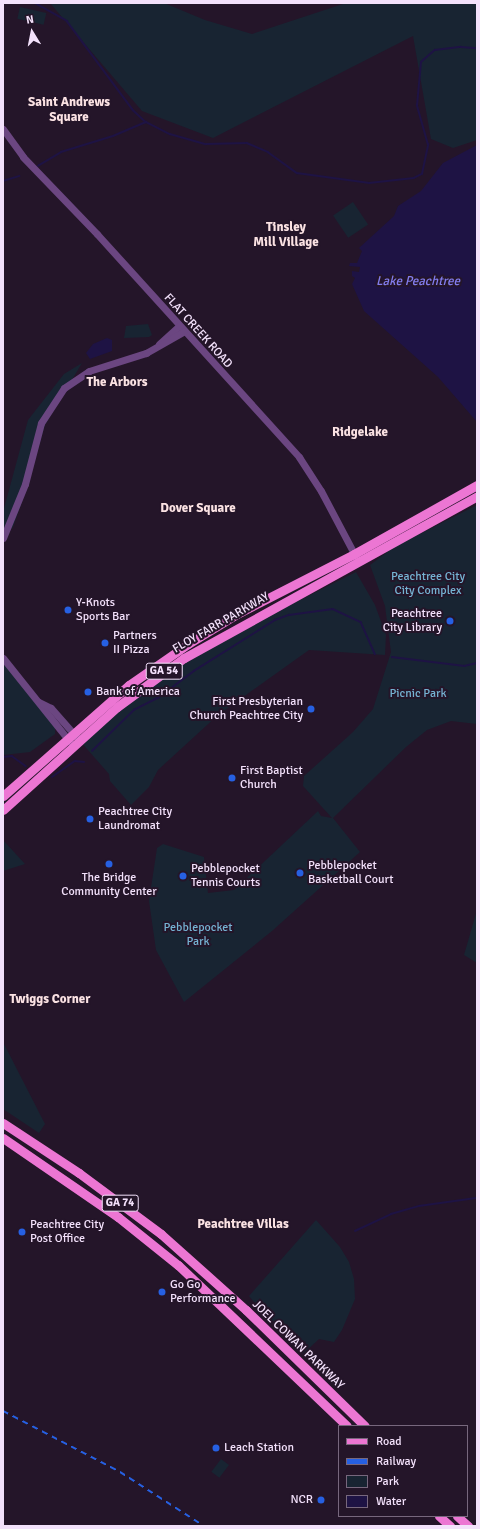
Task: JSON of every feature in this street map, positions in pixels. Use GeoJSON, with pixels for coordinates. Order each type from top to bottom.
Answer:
{"type":"FeatureCollection","features":[{"type":"Feature","properties":{"kind":"main road","name":"FLOY FARR PARKWAY"},"geometry":{"type":"LineString","coordinates":[[3,810],[143,686],[184,658],[477,485]]}},
{"type":"Feature","properties":{"kind":"main road","name":"FLOY FARR PARKWAY"},"geometry":{"type":"LineString","coordinates":[[3,796],[69,736],[129,685],[188,644],[237,614],[356,557],[477,496]]}},
{"type":"Feature","properties":{"kind":"main road","name":"JOEL COWAN PARKWAY"},"geometry":{"type":"LineString","coordinates":[[3,1123],[79,1173],[161,1234],[246,1310],[364,1425]]}},
{"type":"Feature","properties":{"kind":"main road","name":"JOEL COWAN PARKWAY"},"geometry":{"type":"LineString","coordinates":[[3,1138],[118,1217],[178,1265],[346,1425]]}},
{"type":"Feature","properties":{"kind":"main road"},"geometry":{"type":"LineString","coordinates":[[440,1517],[450,1526]]}},
{"type":"Feature","properties":{"kind":"main road"},"geometry":{"type":"LineString","coordinates":[[458,1517],[468,1526]]}},
{"type":"Feature","properties":{"kind":"street","name":"FLAT CREEK ROAD"},"geometry":{"type":"LineString","coordinates":[[3,129],[23,157],[97,234],[299,457],[321,491],[356,557]]}},
{"type":"Feature","properties":{"kind":"street"},"geometry":{"type":"LineString","coordinates":[[3,538],[25,484],[41,423],[64,388],[89,371],[146,353],[181,328]]}},
{"type":"Feature","properties":{"kind":"street"},"geometry":{"type":"LineString","coordinates":[[3,658],[39,702],[51,708],[76,744]]}},
{"type":"Feature","properties":{"kind":"green space"},"geometry":{"type":"Polygon","coordinates":[[[50,3],[164,3],[205,20],[252,34],[346,3],[477,3],[477,140],[453,148],[431,139],[413,36],[213,138],[142,111],[50,3]]]}},
{"type":"Feature","properties":{"kind":"green space"},"geometry":{"type":"Polygon","coordinates":[[[20,7],[46,13],[44,25],[17,19],[20,7]]]}},
{"type":"Feature","properties":{"kind":"green space"},"geometry":{"type":"Polygon","coordinates":[[[353,202],[368,224],[348,238],[333,215],[353,202]]]}},
{"type":"Feature","properties":{"kind":"green space"},"geometry":{"type":"Polygon","coordinates":[[[148,324],[152,335],[149,337],[124,338],[126,326],[148,324]]]}},
{"type":"Feature","properties":{"kind":"green space"},"geometry":{"type":"Polygon","coordinates":[[[82,363],[45,425],[28,485],[13,527],[3,539],[3,512],[28,420],[64,374],[82,363]]]}},
{"type":"Feature","properties":{"kind":"green space"},"geometry":{"type":"Polygon","coordinates":[[[477,505],[477,724],[451,721],[427,730],[406,747],[333,818],[360,852],[272,931],[184,1002],[156,950],[149,901],[157,848],[163,844],[204,857],[208,893],[234,890],[318,811],[321,816],[332,818],[303,786],[304,776],[353,732],[373,709],[391,652],[385,606],[370,565],[394,547],[477,505]]]}},
{"type":"Feature","properties":{"kind":"green space"},"geometry":{"type":"Polygon","coordinates":[[[356,572],[375,605],[386,635],[385,655],[309,650],[218,715],[158,770],[149,787],[131,805],[110,781],[109,774],[80,741],[184,658],[356,572]]]}},
{"type":"Feature","properties":{"kind":"green space"},"geometry":{"type":"Polygon","coordinates":[[[3,658],[55,725],[55,734],[30,752],[3,755],[3,658]]]}},
{"type":"Feature","properties":{"kind":"green space"},"geometry":{"type":"Polygon","coordinates":[[[3,840],[25,864],[3,871],[3,840]]]}},
{"type":"Feature","properties":{"kind":"green space"},"geometry":{"type":"Polygon","coordinates":[[[477,910],[477,963],[464,955],[477,910]]]}},
{"type":"Feature","properties":{"kind":"green space"},"geometry":{"type":"Polygon","coordinates":[[[3,1042],[45,1124],[39,1133],[3,1109],[3,1042]]]}},
{"type":"Feature","properties":{"kind":"green space"},"geometry":{"type":"Polygon","coordinates":[[[316,1220],[340,1247],[349,1262],[354,1279],[355,1299],[342,1330],[334,1342],[319,1339],[303,1354],[272,1324],[249,1296],[316,1220]]]}},
{"type":"Feature","properties":{"kind":"green space"},"geometry":{"type":"Polygon","coordinates":[[[221,1459],[229,1465],[219,1478],[211,1472],[221,1459]]]}},
{"type":"Feature","properties":{"kind":"water","name":"Lake Peachtree"},"geometry":{"type":"Polygon","coordinates":[[[477,145],[477,422],[438,377],[364,311],[352,284],[355,278],[352,276],[352,271],[359,272],[360,267],[349,266],[350,263],[357,263],[362,251],[359,248],[394,216],[398,206],[421,191],[443,163],[477,145]]]}},
{"type":"Feature","properties":{"kind":"water"},"geometry":{"type":"Polygon","coordinates":[[[107,338],[112,340],[112,351],[90,359],[86,353],[93,344],[107,338]]]}},
{"type":"Feature","properties":{"kind":"waterway"},"geometry":{"type":"LineString","coordinates":[[35,3],[67,21],[133,110],[146,122],[170,134],[206,144],[247,143],[268,152],[297,173],[369,183],[414,178],[422,174],[428,145],[417,106],[421,62],[435,50],[461,47],[477,48]]}},
{"type":"Feature","properties":{"kind":"waterway"},"geometry":{"type":"LineString","coordinates":[[38,166],[61,152],[113,136],[146,122]]}},
{"type":"Feature","properties":{"kind":"waterway"},"geometry":{"type":"LineString","coordinates":[[3,181],[19,176]]}},
{"type":"Feature","properties":{"kind":"waterway"},"geometry":{"type":"LineString","coordinates":[[92,751],[134,710],[158,698],[194,671],[275,620],[289,615],[333,609],[361,622],[375,654]]}},
{"type":"Feature","properties":{"kind":"waterway"},"geometry":{"type":"LineString","coordinates":[[392,657],[464,666],[477,663]]}},
{"type":"Feature","properties":{"kind":"waterway"},"geometry":{"type":"LineString","coordinates":[[3,757],[12,756],[26,766]]}},
{"type":"Feature","properties":{"kind":"waterway"},"geometry":{"type":"LineString","coordinates":[[52,777],[75,761],[84,762]]}},
{"type":"Feature","properties":{"kind":"waterway"},"geometry":{"type":"LineString","coordinates":[[355,1231],[391,1214],[419,1206],[477,1198]]}},
{"type":"Feature","properties":{"kind":"railway"},"geometry":{"type":"LineString","coordinates":[[3,1411],[120,1472],[204,1526]]}},
{"type":"Feature","properties":{"kind":"place","name":"Y-Knots Sports Bar"},"geometry":{"type":"Point","coordinates":[68,610]}},
{"type":"Feature","properties":{"kind":"place","name":"Peachtree City Library"},"geometry":{"type":"Point","coordinates":[450,621]}},
{"type":"Feature","properties":{"kind":"place","name":"Partners II Pizza"},"geometry":{"type":"Point","coordinates":[105,643]}},
{"type":"Feature","properties":{"kind":"place","name":"Bank of America"},"geometry":{"type":"Point","coordinates":[88,692]}},
{"type":"Feature","properties":{"kind":"place","name":"First Presbyterian Church Peachtree City"},"geometry":{"type":"Point","coordinates":[311,709]}},
{"type":"Feature","properties":{"kind":"place","name":"First Baptist Church"},"geometry":{"type":"Point","coordinates":[232,778]}},
{"type":"Feature","properties":{"kind":"place","name":"Peachtree City Laundromat"},"geometry":{"type":"Point","coordinates":[90,819]}},
{"type":"Feature","properties":{"kind":"place","name":"The Bridge Community Center"},"geometry":{"type":"Point","coordinates":[109,864]}},
{"type":"Feature","properties":{"kind":"place","name":"Pebblepocket Basketball Court"},"geometry":{"type":"Point","coordinates":[300,873]}},
{"type":"Feature","properties":{"kind":"place","name":"Pebblepocket Tennis Courts"},"geometry":{"type":"Point","coordinates":[183,876]}},
{"type":"Feature","properties":{"kind":"place","name":"Peachtree City Post Office"},"geometry":{"type":"Point","coordinates":[22,1232]}},
{"type":"Feature","properties":{"kind":"place","name":"Go Go Performance"},"geometry":{"type":"Point","coordinates":[162,1292]}},
{"type":"Feature","properties":{"kind":"place","name":"Leach Station"},"geometry":{"type":"Point","coordinates":[216,1448]}},
{"type":"Feature","properties":{"kind":"place","name":"NCR"},"geometry":{"type":"Point","coordinates":[321,1500]}},
{"type":"Feature","properties":{"kind":"district","name":"Saint Andrews Square"},"geometry":{"type":"Point","coordinates":[69,110]}},
{"type":"Feature","properties":{"kind":"district","name":"Tinsley Mill Village"},"geometry":{"type":"Point","coordinates":[286,236]}},
{"type":"Feature","properties":{"kind":"district","name":"The Arbors"},"geometry":{"type":"Point","coordinates":[117,382]}},
{"type":"Feature","properties":{"kind":"district","name":"Ridgelake"},"geometry":{"type":"Point","coordinates":[360,432]}},
{"type":"Feature","properties":{"kind":"district","name":"Dover Square"},"geometry":{"type":"Point","coordinates":[198,508]}},
{"type":"Feature","properties":{"kind":"district","name":"Twiggs Corner"},"geometry":{"type":"Point","coordinates":[50,999]}},
{"type":"Feature","properties":{"kind":"district","name":"Peachtree Villas"},"geometry":{"type":"Point","coordinates":[243,1224]}},
{"type":"Feature","properties":{"kind":"park label","name":"Peachtree City City Complex"},"geometry":{"type":"Point","coordinates":[428,584]}},
{"type":"Feature","properties":{"kind":"park label","name":"Picnic Park"},"geometry":{"type":"Point","coordinates":[418,694]}},
{"type":"Feature","properties":{"kind":"park label","name":"Pebblepocket Park"},"geometry":{"type":"Point","coordinates":[198,935]}}]}
